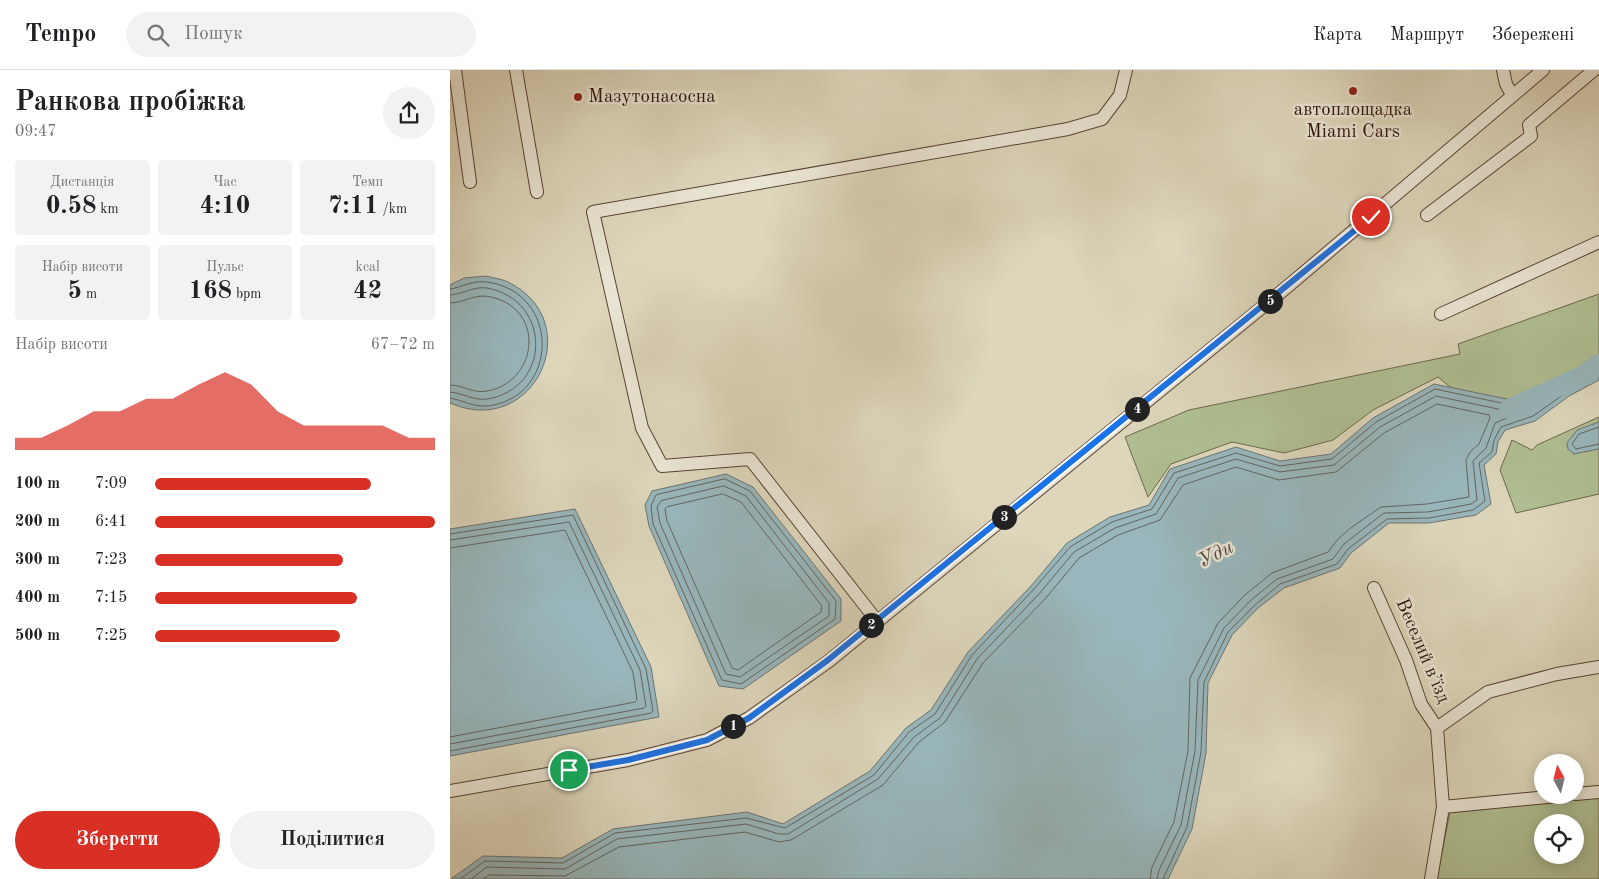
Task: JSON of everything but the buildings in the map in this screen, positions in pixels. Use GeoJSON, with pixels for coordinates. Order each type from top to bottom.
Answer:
{"type":"FeatureCollection","features":[{"type":"Feature","properties":{"kind":"street"},"geometry":{"type":"LineString","coordinates":[[456,70],[470,182]]}},
{"type":"Feature","properties":{"kind":"street"},"geometry":{"type":"LineString","coordinates":[[516,70],[537,192]]}},
{"type":"Feature","properties":{"kind":"street"},"geometry":{"type":"LineString","coordinates":[[877,620],[750,458],[662,466],[642,428],[593,212],[1068,130],[1102,119],[1120,94],[1126,70]]}},
{"type":"Feature","properties":{"kind":"street"},"geometry":{"type":"LineString","coordinates":[[1503,70],[1506,84],[1512,94]]}},
{"type":"Feature","properties":{"kind":"street"},"geometry":{"type":"LineString","coordinates":[[450,791],[628,760],[707,740],[749,718],[828,660],[1294,281],[1512,94],[1543,70]]}},
{"type":"Feature","properties":{"kind":"street"},"geometry":{"type":"LineString","coordinates":[[1427,215],[1531,136],[1529,125],[1594,70]]}},
{"type":"Feature","properties":{"kind":"street"},"geometry":{"type":"LineString","coordinates":[[1441,314],[1599,242]]}},
{"type":"Feature","properties":{"kind":"street","name":"Веселий в’їзд"},"geometry":{"type":"LineString","coordinates":[[1374,588],[1406,660],[1421,704],[1437,728]]}},
{"type":"Feature","properties":{"kind":"street"},"geometry":{"type":"LineString","coordinates":[[1431,879],[1443,807],[1437,728],[1488,692],[1557,674],[1599,667]]}},
{"type":"Feature","properties":{"kind":"street"},"geometry":{"type":"LineString","coordinates":[[1584,793],[1599,792]]}},
{"type":"Feature","properties":{"kind":"street"},"geometry":{"type":"LineString","coordinates":[[1443,807],[1534,798]]}},
{"type":"Feature","properties":{"kind":"green space"},"geometry":{"type":"Polygon","coordinates":[[[1599,294],[1599,359],[1544,387],[1479,411],[1438,377],[1373,410],[1333,440],[1284,453],[1232,442],[1171,464],[1148,497],[1125,437],[1189,410],[1460,354],[1458,344],[1599,294]]]}},
{"type":"Feature","properties":{"kind":"green space"},"geometry":{"type":"Polygon","coordinates":[[[1599,417],[1599,494],[1516,513],[1500,470],[1512,440],[1532,450],[1537,445],[1599,417]]]}},
{"type":"Feature","properties":{"kind":"green space"},"geometry":{"type":"Polygon","coordinates":[[[1599,796],[1599,879],[1437,879],[1450,811],[1534,803],[1584,804],[1584,798],[1599,796]]]}},
{"type":"Feature","properties":{"kind":"water"},"geometry":{"type":"Polygon","coordinates":[[[486,276],[508,282],[532,300],[545,323],[547,348],[541,371],[527,392],[506,405],[480,410],[450,403],[450,285],[464,278],[486,276]]]}},
{"type":"Feature","properties":{"kind":"water"},"geometry":{"type":"Polygon","coordinates":[[[1599,360],[1599,380],[1569,396],[1535,421],[1505,430],[1498,442],[1496,454],[1484,465],[1491,504],[1476,515],[1429,523],[1389,523],[1351,553],[1340,568],[1284,588],[1258,608],[1232,635],[1208,683],[1206,753],[1192,829],[1168,879],[451,879],[483,856],[562,858],[613,829],[747,812],[783,824],[870,771],[906,728],[931,710],[968,652],[1031,586],[1067,543],[1110,517],[1149,505],[1170,469],[1236,447],[1280,461],[1331,454],[1373,418],[1434,384],[1512,400],[1538,398],[1599,360]]]}},
{"type":"Feature","properties":{"kind":"water"},"geometry":{"type":"Polygon","coordinates":[[[1599,422],[1599,449],[1574,454],[1568,449],[1567,443],[1577,430],[1599,422]]]}},
{"type":"Feature","properties":{"kind":"water"},"geometry":{"type":"Polygon","coordinates":[[[726,474],[753,487],[841,599],[841,621],[743,689],[719,686],[649,526],[645,505],[652,491],[726,474]]]}},
{"type":"Feature","properties":{"kind":"water"},"geometry":{"type":"Polygon","coordinates":[[[575,509],[651,667],[659,717],[450,756],[450,529],[575,509]]]}},
{"type":"Feature","properties":{"kind":"waterway","name":"Уди"},"geometry":{"type":"LineString","coordinates":[[1509,409],[1584,375],[1599,364]]}},
{"type":"Feature","properties":{"kind":"place","name":"автоплощадка Miami Cars"},"geometry":{"type":"Point","coordinates":[1353,91]}},
{"type":"Feature","properties":{"kind":"place","name":"Мазутонасосна"},"geometry":{"type":"Point","coordinates":[578,97]}},
{"type":"Feature","properties":{"kind":"route"},"geometry":{"type":"LineString","coordinates":[[569,770],[628,760],[707,740],[749,718],[828,660],[1371,217]]}}]}
